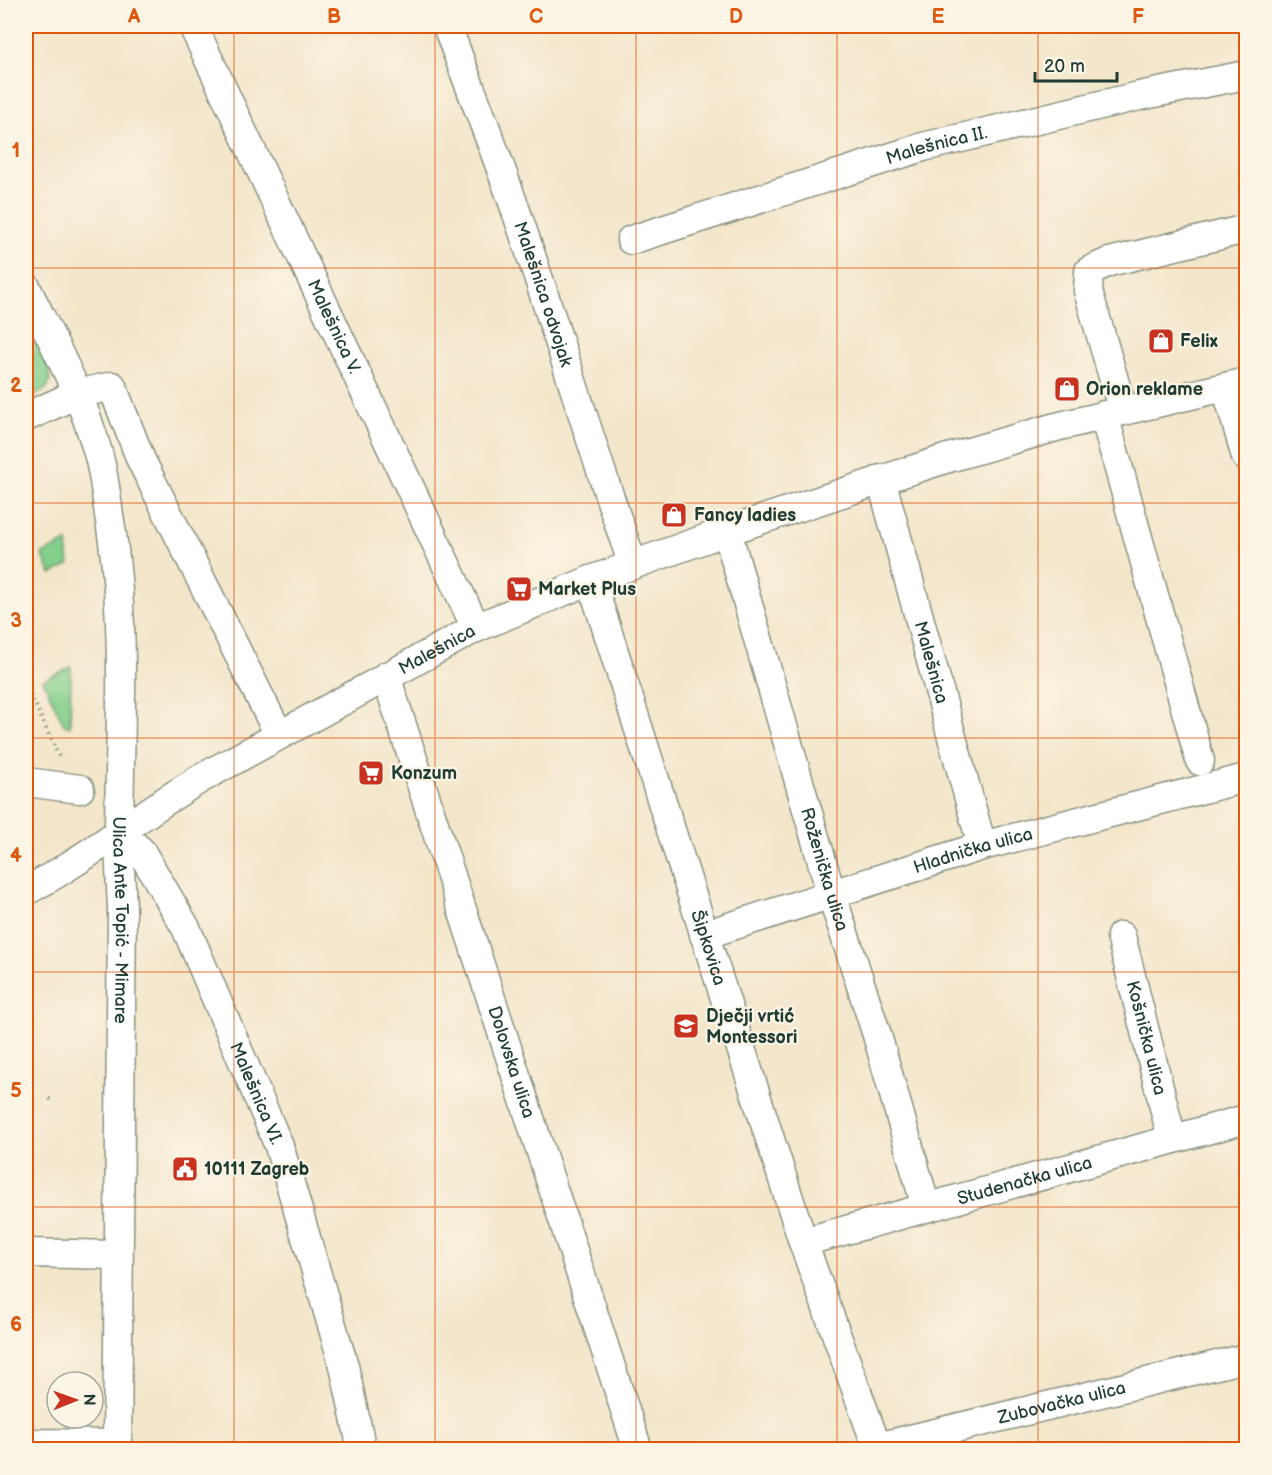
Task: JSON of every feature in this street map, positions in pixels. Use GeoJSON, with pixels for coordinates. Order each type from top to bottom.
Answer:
{"type":"FeatureCollection","features":[{"type":"Feature","properties":{"kind":"street","name":"Malešnica V."},"geometry":{"type":"LineString","coordinates":[[193,26],[477,627]]}},
{"type":"Feature","properties":{"kind":"street","name":"Malešnica odvojak"},"geometry":{"type":"LineString","coordinates":[[447,26],[516,211],[584,414],[595,459],[633,565]]}},
{"type":"Feature","properties":{"kind":"street","name":"Malešnica II."},"geometry":{"type":"LineString","coordinates":[[631,240],[923,147],[1139,96],[1246,75]]}},
{"type":"Feature","properties":{"kind":"street"},"geometry":{"type":"LineString","coordinates":[[1200,761],[1113,413],[1088,291],[1089,271],[1109,262],[1246,229]]}},
{"type":"Feature","properties":{"kind":"street","name":"Ulica Ante Topić - Mimare"},"geometry":{"type":"LineString","coordinates":[[26,287],[77,393],[98,454],[113,536],[119,598],[123,659],[119,832],[122,909],[117,1447]]}},
{"type":"Feature","properties":{"kind":"street","name":"Malešnica"},"geometry":{"type":"LineString","coordinates":[[26,891],[66,870],[170,797],[477,627],[591,580],[881,479],[1044,430],[1236,384]]}},
{"type":"Feature","properties":{"kind":"street"},"geometry":{"type":"LineString","coordinates":[[1236,384],[1246,458]]}},
{"type":"Feature","properties":{"kind":"street"},"geometry":{"type":"LineString","coordinates":[[26,417],[77,393],[112,386],[141,460],[279,735]]}},
{"type":"Feature","properties":{"kind":"street","name":"Malešnica"},"geometry":{"type":"LineString","coordinates":[[881,479],[982,846]]}},
{"type":"Feature","properties":{"kind":"street","name":"Roženička ulica"},"geometry":{"type":"LineString","coordinates":[[727,531],[831,893],[877,1035],[926,1207]]}},
{"type":"Feature","properties":{"kind":"street","name":"Šipkovica"},"geometry":{"type":"LineString","coordinates":[[591,580],[803,1242],[877,1448]]}},
{"type":"Feature","properties":{"kind":"street","name":"Dolovska ulica"},"geometry":{"type":"LineString","coordinates":[[386,676],[638,1449]]}},
{"type":"Feature","properties":{"kind":"street","name":"Hladnička ulica"},"geometry":{"type":"LineString","coordinates":[[704,935],[982,846],[1246,777]]}},
{"type":"Feature","properties":{"kind":"street"},"geometry":{"type":"LineString","coordinates":[[26,782],[80,789]]}},
{"type":"Feature","properties":{"kind":"street","name":"Malešnica VI."},"geometry":{"type":"LineString","coordinates":[[119,832],[141,851],[186,928],[279,1146],[344,1366],[362,1449]]}},
{"type":"Feature","properties":{"kind":"street","name":"Košnička ulica"},"geometry":{"type":"LineString","coordinates":[[1121,936],[1172,1139]]}},
{"type":"Feature","properties":{"kind":"street","name":"Studenačka ulica"},"geometry":{"type":"LineString","coordinates":[[803,1242],[1246,1119]]}},
{"type":"Feature","properties":{"kind":"street"},"geometry":{"type":"LineString","coordinates":[[26,1253],[118,1263]]}},
{"type":"Feature","properties":{"kind":"street"},"geometry":{"type":"LineString","coordinates":[[26,1270],[118,1263]]}},
{"type":"Feature","properties":{"kind":"street","name":"Zubovačka ulica"},"geometry":{"type":"LineString","coordinates":[[877,1448],[1246,1358]]}},
{"type":"Feature","properties":{"kind":"street"},"geometry":{"type":"LineString","coordinates":[[26,1443],[117,1447]]}},
{"type":"Feature","properties":{"kind":"path"},"geometry":{"type":"LineString","coordinates":[[26,684],[60,760],[80,789]]}},
{"type":"Feature","properties":{"kind":"path"},"geometry":{"type":"LineString","coordinates":[[49,1098],[55,1099]]}},
{"type":"Feature","properties":{"kind":"green space"},"geometry":{"type":"Polygon","coordinates":[[[26,317],[48,367],[50,381],[47,388],[31,399],[26,388],[26,317]]]}},
{"type":"Feature","properties":{"kind":"green space"},"geometry":{"type":"Polygon","coordinates":[[[67,542],[69,565],[51,574],[42,554],[67,542]]]}},
{"type":"Feature","properties":{"kind":"green space"},"geometry":{"type":"Polygon","coordinates":[[[71,667],[70,727],[64,725],[43,680],[71,667]]]}},
{"type":"Feature","properties":{"kind":"place","name":"Felix"},"geometry":{"type":"Point","coordinates":[1161,341]}},
{"type":"Feature","properties":{"kind":"place","name":"Orion reklame"},"geometry":{"type":"Point","coordinates":[1067,389]}},
{"type":"Feature","properties":{"kind":"place","name":"Fancy ladies"},"geometry":{"type":"Point","coordinates":[674,515]}},
{"type":"Feature","properties":{"kind":"place","name":"Market Plus"},"geometry":{"type":"Point","coordinates":[519,589]}},
{"type":"Feature","properties":{"kind":"place","name":"Konzum"},"geometry":{"type":"Point","coordinates":[371,773]}},
{"type":"Feature","properties":{"kind":"place","name":"Dječji vrtić Montessori"},"geometry":{"type":"Point","coordinates":[686,1026]}},
{"type":"Feature","properties":{"kind":"place","name":"10111 Zagreb"},"geometry":{"type":"Point","coordinates":[185,1169]}}]}
